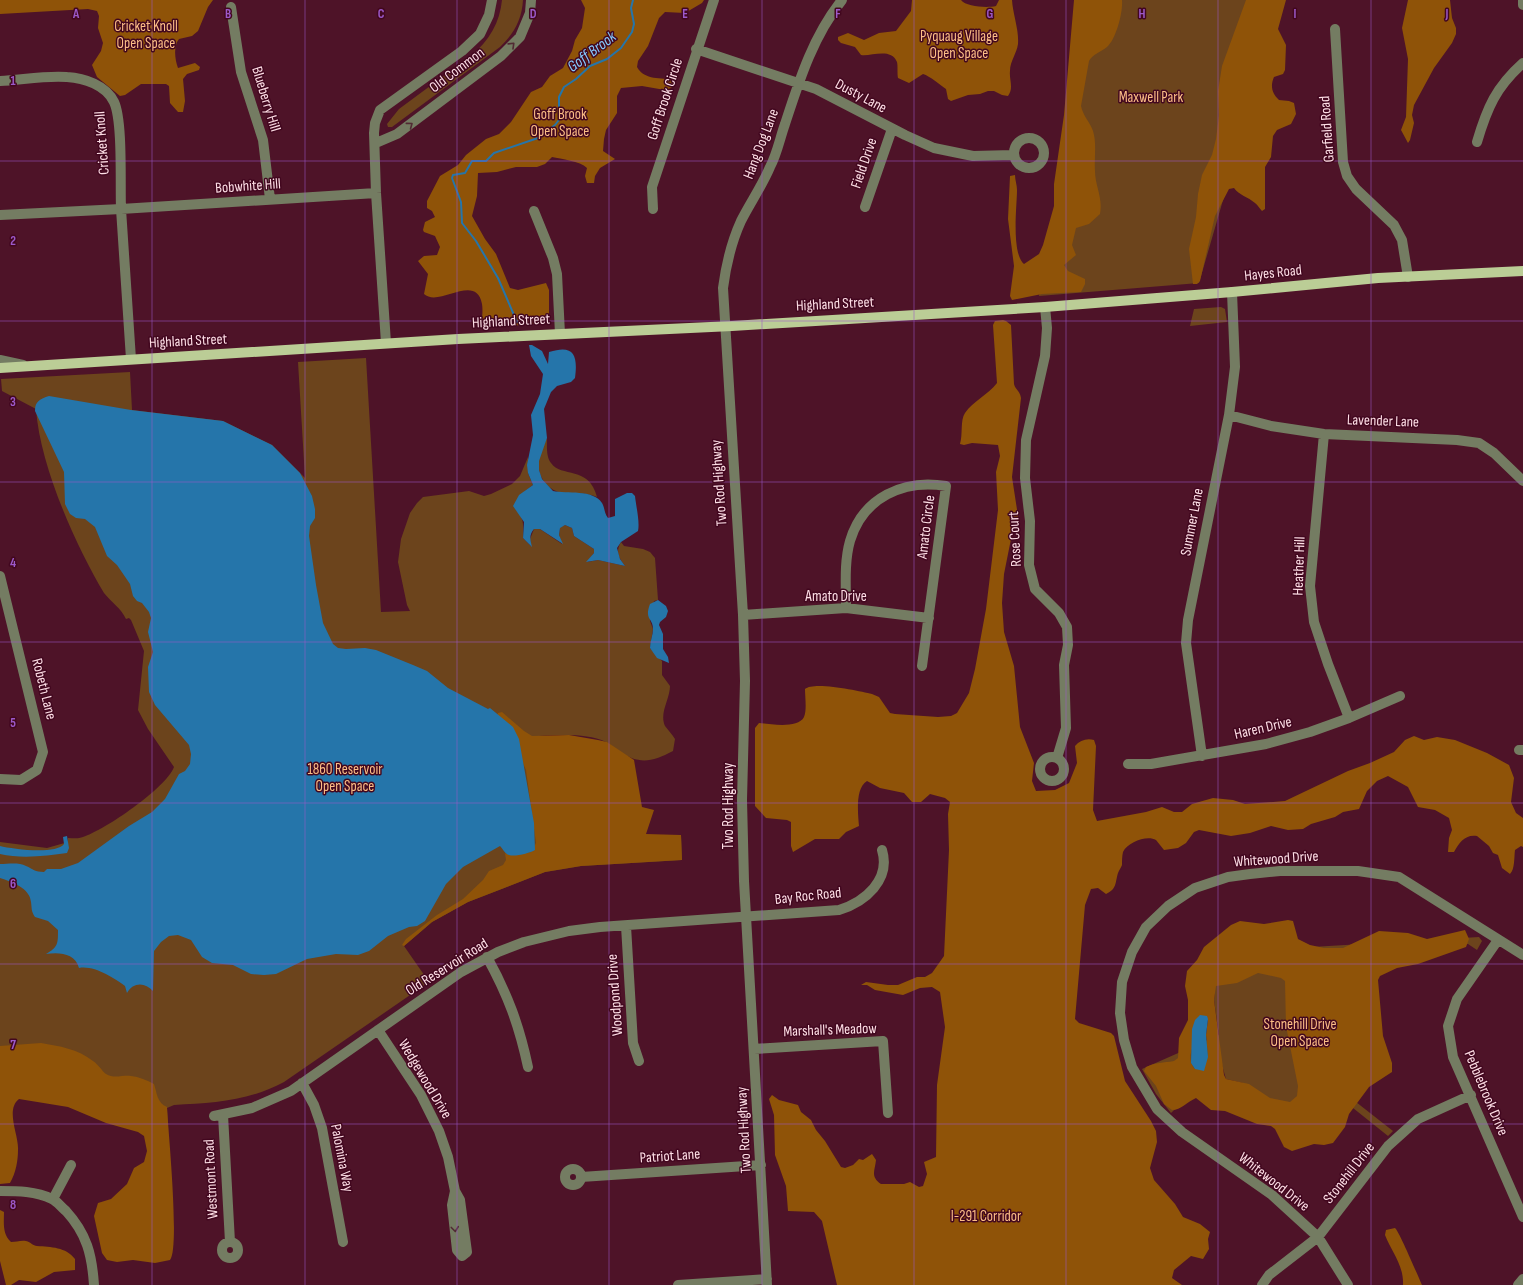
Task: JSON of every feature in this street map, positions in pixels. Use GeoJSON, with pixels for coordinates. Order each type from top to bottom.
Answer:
{"type":"FeatureCollection","features":[{"type":"Feature","properties":{"kind":"main road","name":"Hayes Road"},"geometry":{"type":"LineString","coordinates":[[1025,308],[1408,277],[1523,271]]}},
{"type":"Feature","properties":{"kind":"main road","name":"Highland Street"},"geometry":{"type":"LineString","coordinates":[[28,366],[386,343],[724,326],[1025,308]]}},
{"type":"Feature","properties":{"kind":"main road"},"geometry":{"type":"LineString","coordinates":[[0,368],[28,366]]}},
{"type":"Feature","properties":{"kind":"street","name":"Old Common"},"geometry":{"type":"LineString","coordinates":[[386,343],[376,193],[375,123],[380,110],[462,51],[480,34],[489,15],[492,0]]}},
{"type":"Feature","properties":{"kind":"street","name":"Old Common"},"geometry":{"type":"LineString","coordinates":[[376,144],[397,134],[501,56],[520,37],[530,13],[531,0]]}},
{"type":"Feature","properties":{"kind":"street","name":"Goff Brook Circle"},"geometry":{"type":"LineString","coordinates":[[653,208],[652,187],[696,49],[714,0]]}},
{"type":"Feature","properties":{"kind":"street","name":"Hang Dog Lane"},"geometry":{"type":"LineString","coordinates":[[724,326],[723,288],[726,262],[730,249],[742,220],[771,166],[799,82],[813,47],[831,14],[842,0]]}},
{"type":"Feature","properties":{"kind":"street"},"geometry":{"type":"LineString","coordinates":[[1523,0],[1523,5]]}},
{"type":"Feature","properties":{"kind":"street","name":"Blueberry Hill"},"geometry":{"type":"LineString","coordinates":[[231,8],[241,72],[263,140],[270,199]]}},
{"type":"Feature","properties":{"kind":"street","name":"Garfield Road"},"geometry":{"type":"LineString","coordinates":[[1335,29],[1343,162],[1347,176],[1356,189],[1394,225],[1402,240],[1408,277]]}},
{"type":"Feature","properties":{"kind":"street","name":"Dusty Lane"},"geometry":{"type":"LineString","coordinates":[[696,49],[799,82],[920,143],[952,153],[973,156],[1013,155]]}},
{"type":"Feature","properties":{"kind":"street"},"geometry":{"type":"LineString","coordinates":[[1478,142],[1491,101],[1502,84],[1523,63]]}},
{"type":"Feature","properties":{"kind":"street","name":"Cricket Knoll"},"geometry":{"type":"LineString","coordinates":[[0,81],[66,76],[86,80],[102,88],[114,101],[119,117],[121,209],[131,359]]}},
{"type":"Feature","properties":{"kind":"street","name":"Field Drive"},"geometry":{"type":"LineString","coordinates":[[865,207],[892,129]]}},
{"type":"Feature","properties":{"kind":"street","name":"Bobwhite Hill"},"geometry":{"type":"LineString","coordinates":[[121,209],[376,193]]}},
{"type":"Feature","properties":{"kind":"street"},"geometry":{"type":"LineString","coordinates":[[0,215],[121,209]]}},
{"type":"Feature","properties":{"kind":"street"},"geometry":{"type":"LineString","coordinates":[[534,211],[557,274],[560,334]]}},
{"type":"Feature","properties":{"kind":"street","name":"Summer Lane"},"geometry":{"type":"LineString","coordinates":[[1202,756],[1186,643],[1188,620],[1229,415],[1235,367],[1232,292]]}},
{"type":"Feature","properties":{"kind":"street","name":"Rose Court"},"geometry":{"type":"LineString","coordinates":[[1045,307],[1047,328],[1045,356],[1026,440],[1025,478],[1030,521],[1029,565],[1034,589],[1058,613],[1067,627],[1068,645],[1064,665],[1066,728],[1058,758]]}},
{"type":"Feature","properties":{"kind":"street","name":"Two Rod Highway"},"geometry":{"type":"LineString","coordinates":[[724,326],[743,615],[744,680],[742,800],[746,917],[767,1282]]}},
{"type":"Feature","properties":{"kind":"street","name":"Highland Street"},"geometry":{"type":"LineString","coordinates":[[0,360],[28,366]]}},
{"type":"Feature","properties":{"kind":"street","name":"Lavender Lane"},"geometry":{"type":"LineString","coordinates":[[1229,415],[1271,426],[1324,434],[1457,440],[1479,443],[1494,453],[1523,481]]}},
{"type":"Feature","properties":{"kind":"street","name":"Heather Hill"},"geometry":{"type":"LineString","coordinates":[[1324,434],[1310,586],[1314,622],[1328,664],[1349,718]]}},
{"type":"Feature","properties":{"kind":"street","name":"Amato Circle"},"geometry":{"type":"LineString","coordinates":[[846,608],[846,563],[850,541],[858,521],[872,504],[889,493],[912,484],[946,486],[922,666]]}},
{"type":"Feature","properties":{"kind":"street","name":"Robeth Lane"},"geometry":{"type":"LineString","coordinates":[[0,576],[43,752],[36,770],[21,780],[0,778]]}},
{"type":"Feature","properties":{"kind":"street","name":"Amato Drive"},"geometry":{"type":"LineString","coordinates":[[743,615],[846,608],[929,618]]}},
{"type":"Feature","properties":{"kind":"street","name":"Haren Drive"},"geometry":{"type":"LineString","coordinates":[[1128,764],[1151,764],[1266,744],[1310,732],[1349,718],[1400,696]]}},
{"type":"Feature","properties":{"kind":"street","name":"Bay Roc Road"},"geometry":{"type":"LineString","coordinates":[[746,917],[830,912],[847,908],[869,893],[880,878],[885,864],[882,850]]}},
{"type":"Feature","properties":{"kind":"street","name":"Whitewood Drive"},"geometry":{"type":"LineString","coordinates":[[1348,1285],[1318,1237],[1272,1195],[1182,1132],[1157,1109],[1132,1067],[1124,1040],[1120,1013],[1122,982],[1132,952],[1146,927],[1168,906],[1195,888],[1228,877],[1280,871],[1358,871],[1399,878],[1523,954]]}},
{"type":"Feature","properties":{"kind":"street","name":"Old Reservoir Road"},"geometry":{"type":"LineString","coordinates":[[218,1115],[265,1103],[302,1083],[461,972],[487,957],[517,944],[554,934],[583,929],[746,917]]}},
{"type":"Feature","properties":{"kind":"street","name":"Woodpond Drive"},"geometry":{"type":"LineString","coordinates":[[626,926],[633,1043],[639,1062]]}},
{"type":"Feature","properties":{"kind":"street","name":"Pebblebrook Drive"},"geometry":{"type":"LineString","coordinates":[[1498,940],[1457,999],[1448,1026],[1453,1057],[1471,1095],[1523,1217]]}},
{"type":"Feature","properties":{"kind":"street"},"geometry":{"type":"LineString","coordinates":[[487,957],[514,1012],[528,1067]]}},
{"type":"Feature","properties":{"kind":"street","name":"Wedgewood Drive"},"geometry":{"type":"LineString","coordinates":[[378,1030],[414,1083],[433,1118],[446,1150],[455,1191],[460,1200],[467,1249],[466,1254],[462,1256],[457,1250],[452,1205],[455,1191]]}},
{"type":"Feature","properties":{"kind":"street","name":"Marshall's Meadow"},"geometry":{"type":"LineString","coordinates":[[754,1048],[883,1041],[888,1113]]}},
{"type":"Feature","properties":{"kind":"street","name":"Palomina Way"},"geometry":{"type":"LineString","coordinates":[[302,1083],[314,1106],[322,1128],[343,1242]]}},
{"type":"Feature","properties":{"kind":"street","name":"Stonehill Drive"},"geometry":{"type":"LineString","coordinates":[[1262,1285],[1269,1275],[1318,1237],[1388,1146],[1418,1119],[1471,1095]]}},
{"type":"Feature","properties":{"kind":"street","name":"Westmont Road"},"geometry":{"type":"LineString","coordinates":[[218,1115],[230,1242]]}},
{"type":"Feature","properties":{"kind":"street"},"geometry":{"type":"LineString","coordinates":[[53,1199],[71,1165]]}},
{"type":"Feature","properties":{"kind":"street","name":"Patriot Lane"},"geometry":{"type":"LineString","coordinates":[[581,1176],[761,1165]]}},
{"type":"Feature","properties":{"kind":"street"},"geometry":{"type":"LineString","coordinates":[[0,1191],[41,1194],[53,1199],[74,1221],[89,1246],[94,1285]]}},
{"type":"Feature","properties":{"kind":"street"},"geometry":{"type":"LineString","coordinates":[[1518,1285],[1523,1279]]}},
{"type":"Feature","properties":{"kind":"street"},"geometry":{"type":"LineString","coordinates":[[678,1285],[767,1282]]}},
{"type":"Feature","properties":{"kind":"green space","name":"Cricket Knoll Open Space"},"geometry":{"type":"Polygon","coordinates":[[[0,0],[213,0],[208,7],[198,31],[192,36],[179,39],[176,45],[175,57],[178,68],[195,63],[200,67],[199,70],[187,74],[183,79],[185,101],[183,112],[178,112],[170,103],[169,86],[166,84],[141,84],[125,95],[120,96],[97,77],[92,65],[101,51],[103,43],[98,28],[99,16],[97,11],[88,9],[0,14],[0,0]]]}},
{"type":"Feature","properties":{"kind":"green space"},"geometry":{"type":"Polygon","coordinates":[[[502,0],[523,0],[519,20],[505,42],[392,127],[388,127],[387,124],[399,109],[472,55],[484,44],[493,30],[499,16],[502,0]]]}},
{"type":"Feature","properties":{"kind":"green space","name":"Goff Brook Open Space"},"geometry":{"type":"Polygon","coordinates":[[[581,0],[704,0],[702,3],[685,13],[665,12],[659,18],[648,46],[638,61],[637,67],[644,75],[654,78],[674,80],[675,85],[665,90],[642,86],[621,88],[617,96],[617,113],[606,130],[604,139],[603,151],[615,159],[600,168],[595,176],[594,183],[587,183],[585,176],[587,168],[584,166],[552,157],[545,164],[537,167],[516,167],[497,172],[478,173],[477,196],[472,216],[485,239],[496,254],[510,288],[518,290],[546,283],[549,290],[549,317],[544,321],[529,325],[484,326],[482,323],[482,304],[478,295],[473,291],[465,290],[439,297],[431,297],[424,294],[428,274],[418,261],[424,256],[437,255],[440,247],[435,236],[424,232],[423,230],[425,222],[435,217],[432,211],[427,208],[427,201],[440,176],[458,165],[466,155],[486,139],[499,134],[511,122],[531,92],[542,87],[550,76],[563,68],[582,28],[585,8],[581,0]]]}},
{"type":"Feature","properties":{"kind":"green space","name":"Pyquaug Village Open Space"},"geometry":{"type":"Polygon","coordinates":[[[912,0],[961,0],[972,6],[988,7],[996,6],[999,0],[1012,0],[1018,33],[1018,44],[1010,67],[1011,90],[1008,96],[994,91],[988,91],[980,94],[968,95],[951,101],[948,99],[946,89],[926,75],[923,74],[909,83],[898,78],[897,62],[894,57],[885,54],[861,55],[855,47],[841,43],[838,40],[838,37],[848,33],[864,40],[879,33],[896,31],[911,11],[912,0]]]}},
{"type":"Feature","properties":{"kind":"green space"},"geometry":{"type":"Polygon","coordinates":[[[1074,0],[1122,0],[1120,18],[1113,38],[1107,47],[1089,61],[1081,106],[1083,113],[1092,128],[1094,136],[1095,176],[1100,197],[1100,214],[1089,224],[1076,228],[1072,245],[1076,255],[1064,265],[1068,271],[1085,279],[1085,284],[1081,292],[1042,294],[1012,300],[1010,296],[1014,266],[1008,219],[1010,176],[1015,175],[1017,190],[1017,250],[1024,264],[1039,254],[1054,206],[1054,184],[1064,115],[1074,0]]]}},
{"type":"Feature","properties":{"kind":"green space","name":"Maxwell Park"},"geometry":{"type":"Polygon","coordinates":[[[1078,0],[1281,0],[1199,283],[1039,296],[1058,201],[1078,0]]]}},
{"type":"Feature","properties":{"kind":"green space"},"geometry":{"type":"Polygon","coordinates":[[[1246,0],[1286,0],[1278,29],[1286,45],[1285,70],[1283,74],[1274,77],[1272,87],[1273,92],[1279,100],[1294,103],[1296,114],[1291,124],[1277,130],[1273,136],[1271,157],[1265,167],[1265,209],[1262,211],[1256,204],[1234,188],[1229,189],[1215,216],[1200,281],[1197,284],[1193,284],[1189,249],[1196,217],[1198,194],[1202,175],[1212,155],[1216,139],[1219,115],[1218,91],[1222,66],[1246,0]]]}},
{"type":"Feature","properties":{"kind":"green space"},"geometry":{"type":"Polygon","coordinates":[[[1408,0],[1450,0],[1456,34],[1452,43],[1434,68],[1414,105],[1412,115],[1414,123],[1408,143],[1401,130],[1406,117],[1408,59],[1402,28],[1408,0]]]}},
{"type":"Feature","properties":{"kind":"green space"},"geometry":{"type":"Polygon","coordinates":[[[1221,307],[1225,309],[1227,322],[1190,326],[1194,309],[1221,307]]]}},
{"type":"Feature","properties":{"kind":"green space","name":"I-291 Corridor"},"geometry":{"type":"Polygon","coordinates":[[[1003,320],[1011,325],[1014,384],[1021,398],[1012,477],[1018,516],[1011,539],[1004,574],[1002,603],[1004,632],[1014,666],[1020,727],[1034,763],[1032,781],[1036,791],[1055,790],[1069,783],[1077,763],[1075,746],[1079,742],[1086,739],[1094,740],[1096,746],[1093,810],[1097,821],[1146,812],[1162,807],[1174,812],[1182,812],[1192,804],[1213,798],[1233,800],[1245,804],[1285,801],[1348,771],[1394,752],[1405,740],[1414,736],[1424,740],[1437,737],[1455,740],[1487,753],[1509,765],[1514,778],[1511,802],[1516,813],[1523,818],[1523,847],[1521,846],[1515,850],[1514,866],[1510,874],[1502,868],[1498,855],[1493,853],[1489,846],[1477,836],[1469,836],[1460,842],[1454,852],[1448,852],[1449,838],[1452,830],[1449,818],[1435,810],[1418,807],[1408,787],[1388,776],[1377,781],[1367,791],[1359,809],[1343,812],[1335,817],[1311,824],[1303,829],[1288,830],[1271,826],[1250,833],[1231,836],[1199,830],[1194,832],[1186,843],[1178,848],[1164,850],[1156,840],[1148,838],[1138,840],[1125,848],[1123,852],[1122,865],[1114,888],[1106,894],[1098,888],[1091,889],[1085,905],[1075,1019],[1079,1023],[1111,1033],[1114,1036],[1125,1081],[1156,1131],[1157,1142],[1150,1168],[1154,1180],[1175,1204],[1183,1217],[1200,1224],[1210,1232],[1208,1239],[1209,1249],[1203,1259],[1191,1256],[1174,1270],[1172,1278],[1182,1285],[837,1285],[822,1221],[814,1212],[788,1211],[786,1186],[775,1155],[774,1115],[769,1099],[772,1095],[779,1100],[798,1105],[801,1112],[811,1120],[841,1167],[845,1168],[853,1165],[859,1159],[863,1160],[872,1154],[876,1160],[874,1176],[881,1184],[904,1184],[910,1182],[919,1187],[923,1186],[927,1174],[924,1162],[936,1157],[937,1085],[945,1027],[940,992],[932,987],[920,988],[903,995],[875,990],[867,985],[861,985],[866,982],[898,985],[917,977],[925,977],[932,973],[944,956],[949,850],[948,814],[950,802],[945,798],[930,794],[921,802],[912,802],[904,793],[880,788],[867,781],[863,784],[859,795],[859,826],[846,832],[839,839],[815,839],[793,852],[791,846],[791,822],[787,820],[766,818],[755,806],[755,728],[759,723],[783,725],[801,721],[804,717],[806,703],[805,689],[817,686],[837,687],[872,694],[879,697],[890,713],[895,714],[938,717],[951,716],[957,713],[969,693],[986,609],[998,510],[996,472],[1000,456],[998,445],[972,443],[964,445],[960,444],[962,424],[963,416],[968,409],[997,383],[993,325],[995,321],[1003,320]]]}},
{"type":"Feature","properties":{"kind":"green space","name":"1860 Reservoir Open Space"},"geometry":{"type":"Polygon","coordinates":[[[366,358],[381,612],[410,611],[407,605],[398,562],[401,539],[410,513],[417,503],[423,497],[469,491],[484,496],[491,494],[512,484],[520,476],[528,457],[528,473],[533,485],[525,491],[516,510],[521,516],[522,520],[523,538],[531,546],[530,539],[534,529],[540,529],[562,544],[559,535],[560,527],[565,525],[572,528],[574,536],[594,549],[594,553],[587,562],[598,560],[625,566],[618,555],[618,549],[621,542],[624,546],[643,549],[650,552],[655,558],[658,600],[654,601],[650,621],[653,629],[650,648],[662,661],[662,675],[670,686],[663,721],[675,739],[673,751],[652,760],[639,760],[626,755],[599,739],[573,735],[539,736],[635,835],[681,835],[682,860],[581,866],[545,872],[468,902],[432,922],[404,946],[429,982],[284,1082],[258,1093],[230,1100],[174,1105],[167,1108],[168,1125],[2,1087],[0,1151],[0,842],[47,848],[68,842],[68,838],[81,838],[93,833],[147,797],[169,776],[174,767],[148,729],[138,710],[144,651],[131,620],[129,618],[126,619],[104,593],[71,528],[44,455],[36,409],[2,391],[1,379],[130,372],[132,410],[223,421],[272,445],[305,478],[298,362],[366,358]]]}},
{"type":"Feature","properties":{"kind":"green space"},"geometry":{"type":"Polygon","coordinates":[[[547,438],[548,454],[551,463],[561,470],[582,476],[588,480],[597,497],[585,494],[557,492],[548,486],[539,471],[539,459],[547,438]]]}},
{"type":"Feature","properties":{"kind":"green space"},"geometry":{"type":"Polygon","coordinates":[[[502,712],[532,736],[569,735],[607,742],[634,760],[642,807],[654,810],[646,834],[681,835],[682,860],[581,866],[545,872],[468,902],[432,922],[404,946],[402,945],[406,939],[437,915],[463,899],[483,880],[489,871],[503,865],[506,860],[505,853],[510,855],[531,852],[536,843],[526,770],[504,720],[497,716],[498,713],[502,712]]]}},
{"type":"Feature","properties":{"kind":"green space"},"geometry":{"type":"Polygon","coordinates":[[[1288,920],[1293,921],[1298,939],[1310,945],[1324,948],[1343,948],[1379,931],[1408,933],[1427,939],[1465,930],[1469,939],[1466,947],[1418,964],[1397,968],[1380,976],[1378,980],[1383,1036],[1392,1063],[1392,1072],[1369,1087],[1349,1114],[1345,1127],[1333,1143],[1324,1145],[1314,1144],[1292,1151],[1284,1147],[1275,1129],[1271,1126],[1257,1124],[1225,1111],[1211,1110],[1196,1098],[1175,1110],[1172,1110],[1164,1104],[1156,1086],[1144,1071],[1146,1067],[1150,1065],[1174,1061],[1178,1058],[1179,1038],[1188,1020],[1188,1000],[1185,986],[1187,971],[1197,960],[1204,947],[1231,925],[1240,921],[1264,924],[1288,920]],[[1258,973],[1237,983],[1216,986],[1214,1000],[1224,1075],[1226,1079],[1249,1084],[1270,1098],[1290,1102],[1297,1096],[1298,1086],[1286,1026],[1285,981],[1281,978],[1258,973]],[[1208,1019],[1197,1037],[1192,1051],[1192,1064],[1195,1069],[1208,1057],[1206,1035],[1208,1019]]]}},
{"type":"Feature","properties":{"kind":"green space","name":"Stonehill Drive Open Space"},"geometry":{"type":"Polygon","coordinates":[[[1479,937],[1482,941],[1477,950],[1468,944],[1362,951],[1342,1091],[1393,1131],[1388,1136],[1338,1096],[1298,1146],[1243,1083],[1226,1079],[1222,1065],[1171,1113],[1156,1094],[1142,1069],[1219,1035],[1214,1000],[1215,989],[1205,961],[1229,952],[1479,937]]]}},
{"type":"Feature","properties":{"kind":"green space"},"geometry":{"type":"Polygon","coordinates":[[[41,1043],[75,1051],[95,1062],[106,1074],[115,1077],[134,1076],[154,1084],[159,1100],[167,1107],[174,1213],[173,1251],[170,1260],[155,1263],[133,1260],[117,1262],[107,1260],[102,1253],[94,1216],[98,1203],[111,1199],[127,1184],[134,1168],[144,1162],[147,1151],[144,1136],[138,1132],[106,1123],[68,1107],[19,1099],[13,1110],[18,1144],[18,1154],[14,1175],[10,1183],[0,1184],[0,1046],[41,1043]]]}},
{"type":"Feature","properties":{"kind":"green space"},"geometry":{"type":"Polygon","coordinates":[[[0,1210],[4,1212],[5,1232],[11,1242],[26,1241],[36,1246],[53,1247],[63,1250],[75,1259],[75,1270],[54,1272],[36,1282],[19,1280],[11,1285],[6,1285],[0,1261],[0,1210]]]}},
{"type":"Feature","properties":{"kind":"green space"},"geometry":{"type":"Polygon","coordinates":[[[1395,1228],[1422,1285],[1403,1285],[1403,1278],[1399,1265],[1385,1235],[1386,1230],[1395,1228]]]}},
{"type":"Feature","properties":{"kind":"water"},"geometry":{"type":"Polygon","coordinates":[[[529,345],[532,345],[542,351],[548,364],[549,352],[564,349],[572,353],[576,363],[575,378],[571,382],[557,386],[551,392],[544,409],[547,438],[539,461],[539,470],[542,479],[553,491],[579,493],[593,496],[602,503],[608,518],[615,516],[615,499],[627,493],[632,493],[635,496],[638,531],[621,542],[617,548],[620,559],[625,566],[598,560],[586,562],[594,553],[594,549],[574,536],[572,528],[565,525],[560,528],[559,535],[563,544],[540,529],[534,529],[531,533],[530,539],[532,547],[523,538],[524,522],[513,506],[519,495],[533,485],[528,473],[527,465],[533,435],[531,415],[540,394],[543,374],[531,356],[529,345]]]}},
{"type":"Feature","properties":{"kind":"water"},"geometry":{"type":"Polygon","coordinates":[[[49,396],[131,410],[223,421],[272,445],[300,473],[312,496],[315,509],[315,518],[310,526],[309,536],[323,623],[333,644],[338,648],[365,648],[376,650],[427,671],[448,688],[488,709],[490,708],[513,727],[519,739],[534,823],[535,850],[522,854],[509,855],[506,854],[500,846],[463,867],[446,884],[425,921],[417,926],[409,927],[388,936],[369,951],[358,955],[336,954],[307,959],[276,974],[251,974],[233,965],[212,963],[202,957],[191,940],[178,935],[169,936],[161,942],[154,951],[153,991],[146,986],[139,984],[132,987],[127,993],[125,986],[115,979],[91,968],[79,968],[74,959],[70,956],[56,953],[46,954],[56,945],[58,930],[48,921],[35,917],[32,911],[30,897],[24,889],[0,878],[0,864],[20,864],[36,871],[44,872],[47,869],[61,869],[78,863],[129,826],[152,812],[165,799],[179,774],[185,771],[190,764],[191,754],[189,745],[155,705],[149,692],[148,667],[153,652],[148,632],[151,618],[149,612],[142,603],[137,601],[133,596],[130,584],[117,565],[107,556],[95,527],[85,519],[76,518],[70,514],[65,504],[64,472],[35,411],[37,403],[43,398],[49,396]]]}},
{"type":"Feature","properties":{"kind":"water"},"geometry":{"type":"Polygon","coordinates":[[[658,600],[666,606],[668,611],[666,617],[660,622],[659,625],[663,634],[663,649],[668,657],[669,663],[657,658],[650,648],[653,625],[648,616],[648,609],[650,604],[658,600]]]}},
{"type":"Feature","properties":{"kind":"water"},"geometry":{"type":"Polygon","coordinates":[[[67,836],[69,848],[67,853],[25,857],[0,854],[0,846],[34,850],[52,849],[64,844],[63,837],[67,836]]]}},
{"type":"Feature","properties":{"kind":"water"},"geometry":{"type":"Polygon","coordinates":[[[1200,1015],[1207,1016],[1208,1019],[1206,1035],[1208,1057],[1204,1071],[1195,1069],[1191,1063],[1192,1029],[1195,1020],[1200,1015]]]}},
{"type":"Feature","properties":{"kind":"waterway","name":"Goff Brook"},"geometry":{"type":"LineString","coordinates":[[517,322],[498,278],[476,241],[462,223],[461,202],[452,178],[453,175],[465,173],[472,161],[486,161],[494,153],[538,138],[555,125],[559,120],[559,97],[564,87],[576,79],[590,66],[607,59],[621,48],[632,32],[634,24],[631,8],[633,0]]}}]}
